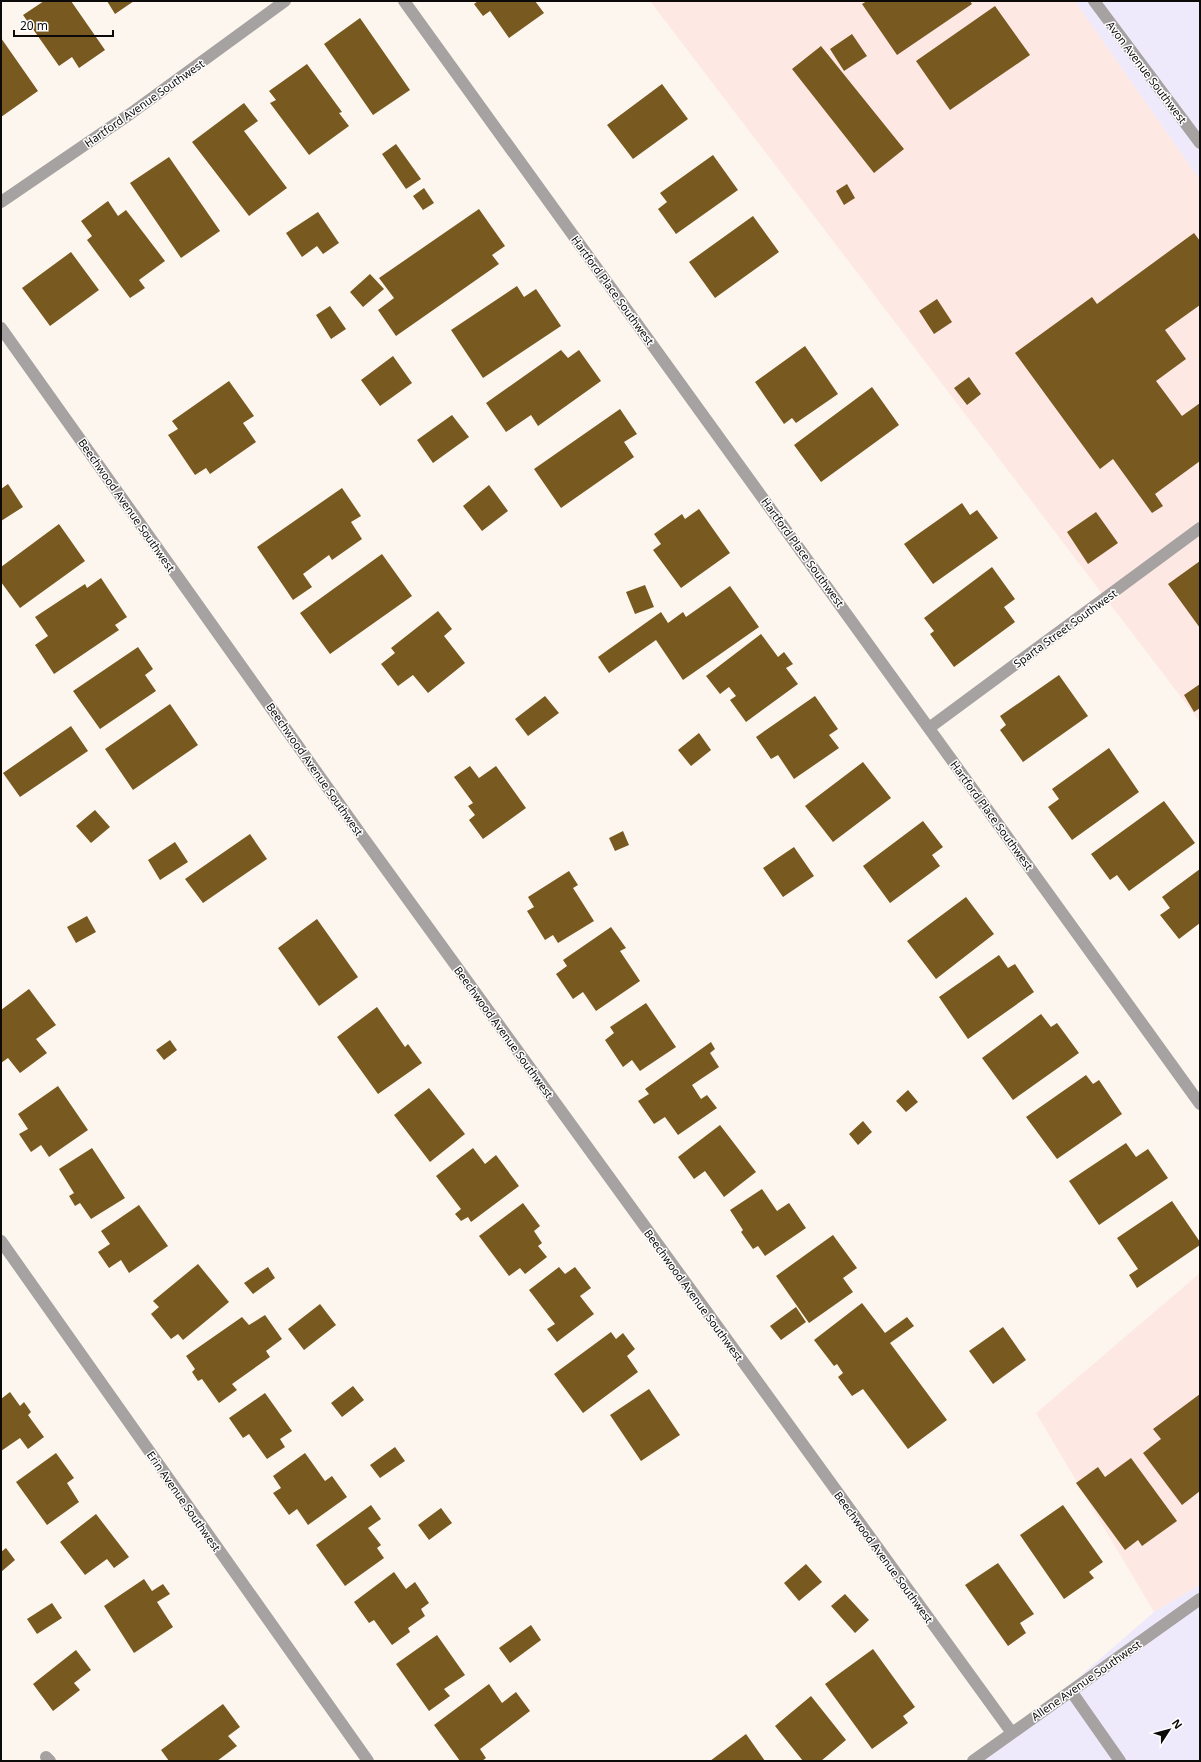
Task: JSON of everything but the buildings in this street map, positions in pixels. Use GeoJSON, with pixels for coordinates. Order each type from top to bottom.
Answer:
{"type":"FeatureCollection","features":[{"type":"Feature","properties":{"kind":"street","name":"Hartford Avenue Southwest"},"geometry":{"type":"LineString","coordinates":[[1,202],[130,114],[285,1]]}},
{"type":"Feature","properties":{"kind":"street","name":"Hartford Place Southwest"},"geometry":{"type":"LineString","coordinates":[[404,1],[1200,1104]]}},
{"type":"Feature","properties":{"kind":"street","name":"Avon Avenue Southwest"},"geometry":{"type":"LineString","coordinates":[[1094,1],[1200,143]]}},
{"type":"Feature","properties":{"kind":"street","name":"Beechwood Avenue Southwest"},"geometry":{"type":"LineString","coordinates":[[1,328],[362,836],[1012,1733]]}},
{"type":"Feature","properties":{"kind":"street","name":"Sparta Street Southwest"},"geometry":{"type":"LineString","coordinates":[[929,728],[1200,528]]}},
{"type":"Feature","properties":{"kind":"street","name":"Erin Avenue Southwest"},"geometry":{"type":"LineString","coordinates":[[1,1240],[368,1761]]}},
{"type":"Feature","properties":{"kind":"street","name":"Allene Avenue Southwest"},"geometry":{"type":"LineString","coordinates":[[973,1761],[1200,1599]]}},
{"type":"Feature","properties":{"kind":"street"},"geometry":{"type":"LineString","coordinates":[[1071,1692],[1120,1761]]}},
{"type":"Feature","properties":{"kind":"shaded area"},"geometry":{"type":"Polygon","coordinates":[[[650,1],[1075,1],[1200,180],[1200,722],[650,1]]]}},
{"type":"Feature","properties":{"kind":"shaded area"},"geometry":{"type":"Polygon","coordinates":[[[1075,1],[1200,1],[1200,180],[1075,1]]]}},
{"type":"Feature","properties":{"kind":"shaded area"},"geometry":{"type":"Polygon","coordinates":[[[1200,1273],[1200,1585],[1154,1612],[1036,1413],[1200,1273]]]}},
{"type":"Feature","properties":{"kind":"shaded area"},"geometry":{"type":"Polygon","coordinates":[[[1200,1585],[1200,1761],[982,1761],[1154,1612],[1200,1585]]]}}]}
